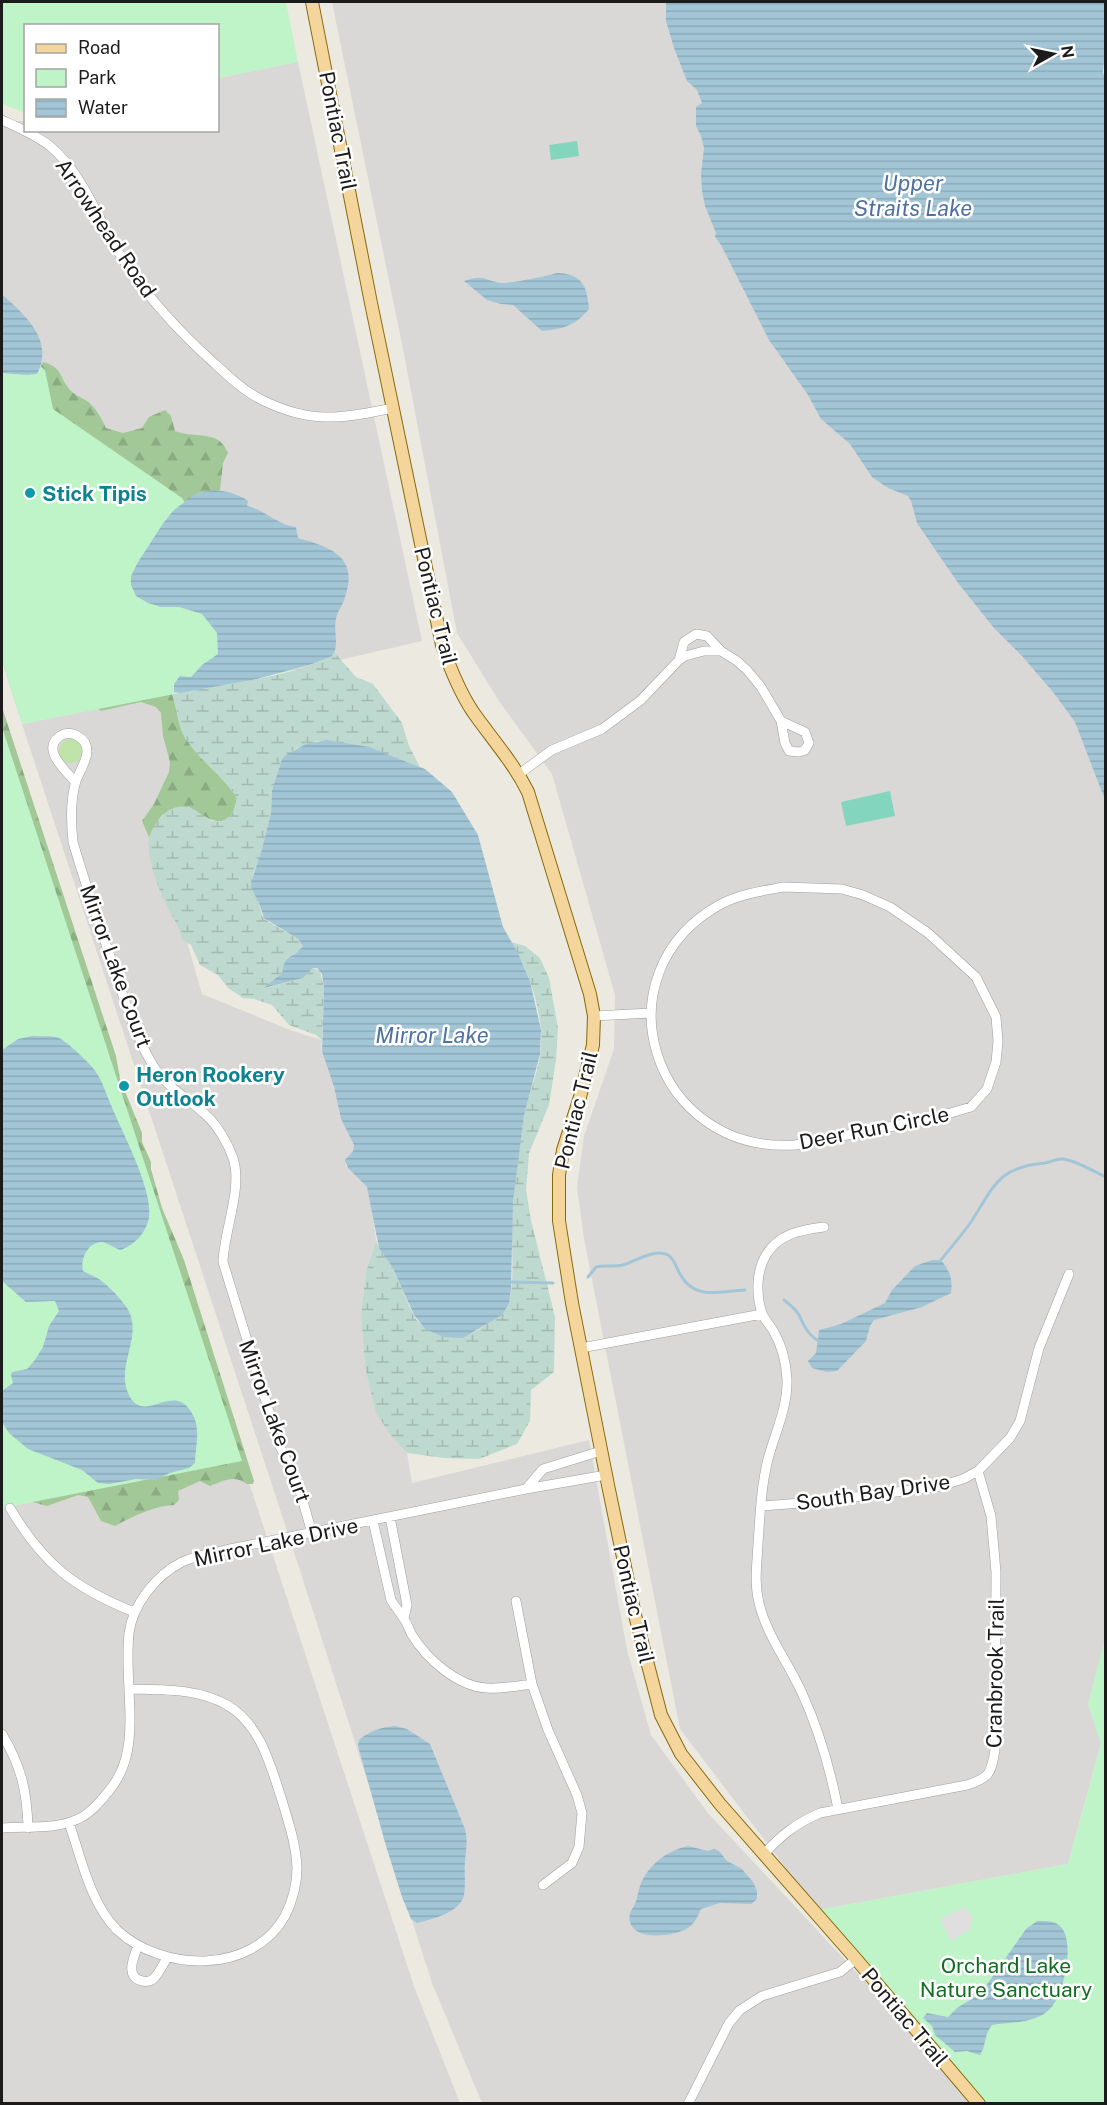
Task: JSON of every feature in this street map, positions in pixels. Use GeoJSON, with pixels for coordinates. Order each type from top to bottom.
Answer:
{"type":"FeatureCollection","features":[{"type":"Feature","properties":{"kind":"main road","name":"Pontiac Trail"},"geometry":{"type":"LineString","coordinates":[[312,2],[442,645],[450,668],[473,711],[519,774],[534,809],[590,994],[594,1016],[593,1045],[563,1150],[558,1196],[562,1250],[635,1615],[661,1715],[681,1754],[720,1804],[979,2103]]}},
{"type":"Feature","properties":{"kind":"street","name":"Arrowhead Road"},"geometry":{"type":"LineString","coordinates":[[2,120],[24,132]]}},
{"type":"Feature","properties":{"kind":"street","name":"Arrowhead Road"},"geometry":{"type":"LineString","coordinates":[[24,132],[50,146],[70,168],[85,190],[114,245],[149,294],[194,345],[237,384],[260,399],[281,408],[319,416],[346,416],[393,408]]}},
{"type":"Feature","properties":{"kind":"street"},"geometry":{"type":"LineString","coordinates":[[679,660],[684,642],[696,634],[707,636],[721,651],[747,670],[761,687],[781,721]]}},
{"type":"Feature","properties":{"kind":"street"},"geometry":{"type":"LineString","coordinates":[[519,774],[552,750],[602,729],[620,717],[651,691],[679,660],[698,652],[721,651]]}},
{"type":"Feature","properties":{"kind":"street","name":"Mirror Lake Court"},"geometry":{"type":"LineString","coordinates":[[75,782],[56,761],[53,752],[53,744],[67,733],[84,740],[87,750],[75,782],[71,820],[73,842],[135,1028],[151,1063],[164,1081],[209,1117],[226,1142],[234,1160],[236,1184],[224,1242],[223,1262],[279,1444],[300,1491],[312,1533]]}},
{"type":"Feature","properties":{"kind":"street","name":"Deer Run Circle"},"geometry":{"type":"LineString","coordinates":[[783,887],[842,889],[890,907],[928,933],[976,977],[996,1017],[998,1041],[996,1062],[987,1089],[971,1107],[930,1119],[795,1145],[774,1146],[751,1142],[726,1133],[707,1123],[679,1097],[665,1076],[656,1054],[651,1012],[656,984],[666,959],[678,940],[699,919],[722,904],[783,887]]}},
{"type":"Feature","properties":{"kind":"street"},"geometry":{"type":"LineString","coordinates":[[594,1016],[651,1012]]}},
{"type":"Feature","properties":{"kind":"street"},"geometry":{"type":"LineString","coordinates":[[824,1227],[794,1232],[778,1242],[766,1255],[760,1272],[757,1290],[762,1314],[775,1334],[784,1358],[787,1380],[785,1404],[769,1457],[761,1506],[756,1582],[759,1602],[774,1642],[801,1691],[822,1739],[838,1809]]}},
{"type":"Feature","properties":{"kind":"street","name":"South Bay Drive"},"geometry":{"type":"LineString","coordinates":[[761,1506],[937,1487],[963,1479],[978,1471],[1010,1438],[1020,1421],[1039,1348],[1069,1274]]}},
{"type":"Feature","properties":{"kind":"street"},"geometry":{"type":"LineString","coordinates":[[582,1348],[762,1314]]}},
{"type":"Feature","properties":{"kind":"street"},"geometry":{"type":"LineString","coordinates":[[526,1489],[543,1469],[601,1451]]}},
{"type":"Feature","properties":{"kind":"street","name":"Cranbrook Trail"},"geometry":{"type":"LineString","coordinates":[[764,1854],[779,1837],[800,1821],[820,1813],[967,1785],[982,1780],[989,1774],[995,1750],[996,1572],[991,1516],[978,1471]]}},
{"type":"Feature","properties":{"kind":"street","name":"Mirror Lake Drive"},"geometry":{"type":"LineString","coordinates":[[2,1828],[28,1828],[69,1822],[85,1815],[100,1802],[121,1773],[128,1756],[130,1738],[129,1631],[134,1612],[150,1588],[162,1576],[181,1563],[204,1555],[526,1489],[606,1475]]}},
{"type":"Feature","properties":{"kind":"street"},"geometry":{"type":"LineString","coordinates":[[10,1508],[31,1542],[65,1576],[101,1598],[134,1612]]}},
{"type":"Feature","properties":{"kind":"street"},"geometry":{"type":"LineString","coordinates":[[390,1517],[407,1605],[404,1618]]}},
{"type":"Feature","properties":{"kind":"street"},"geometry":{"type":"LineString","coordinates":[[373,1521],[391,1600],[395,1609],[404,1618],[412,1635],[427,1654],[443,1669],[483,1688],[532,1684]]}},
{"type":"Feature","properties":{"kind":"street"},"geometry":{"type":"LineString","coordinates":[[386,1580],[402,1577]]}},
{"type":"Feature","properties":{"kind":"street"},"geometry":{"type":"LineString","coordinates":[[516,1601],[532,1684],[548,1730],[577,1794],[582,1813],[579,1847],[572,1863],[543,1885]]}},
{"type":"Feature","properties":{"kind":"street"},"geometry":{"type":"LineString","coordinates":[[69,1822],[102,1910],[117,1929],[138,1945],[167,1958],[204,1962],[231,1958],[255,1946],[274,1932],[286,1914],[293,1894],[297,1870],[294,1840],[266,1752],[249,1724],[229,1706],[211,1696],[189,1691],[129,1689]]}},
{"type":"Feature","properties":{"kind":"street"},"geometry":{"type":"LineString","coordinates":[[2,1734],[20,1769],[27,1804],[28,1828]]}},
{"type":"Feature","properties":{"kind":"street"},"geometry":{"type":"LineString","coordinates":[[138,1945],[131,1967],[135,1977],[139,1980],[145,1982],[155,1978],[167,1958]]}},
{"type":"Feature","properties":{"kind":"street"},"geometry":{"type":"LineString","coordinates":[[688,2103],[729,2023],[740,2010],[769,1993],[840,1972],[856,1959]]}},
{"type":"Feature","properties":{"kind":"shaded area"},"geometry":{"type":"Polygon","coordinates":[[[332,2],[967,2],[1105,381],[1106,1639],[1088,1704],[1101,1743],[1068,1864],[818,1910],[680,1729],[584,1239],[577,1187],[584,1136],[614,1049],[615,995],[552,774],[499,701],[457,633],[404,354],[332,2]]]}},
{"type":"Feature","properties":{"kind":"shaded area"},"geometry":{"type":"Polygon","coordinates":[[[298,62],[422,641],[291,671],[2,334],[2,121],[24,121],[24,132],[219,132],[219,78],[298,62]]]}},
{"type":"Feature","properties":{"kind":"shaded area"},"geometry":{"type":"Polygon","coordinates":[[[164,695],[177,775],[153,823],[202,994],[290,1030],[322,1040],[321,1047],[334,1087],[341,1119],[354,1145],[353,1151],[347,1158],[346,1166],[367,1187],[371,1202],[376,1241],[366,1272],[361,1314],[365,1367],[392,1437],[407,1453],[412,1483],[589,1440],[627,1650],[651,1735],[707,1812],[978,2103],[482,2103],[432,1983],[294,1552],[22,724],[164,695]]]}},
{"type":"Feature","properties":{"kind":"shaded area"},"geometry":{"type":"Polygon","coordinates":[[[242,1461],[415,1989],[460,2103],[2,2104],[2,1508],[242,1461]]]}},
{"type":"Feature","properties":{"kind":"shaded area"},"geometry":{"type":"Polygon","coordinates":[[[965,1907],[973,1917],[970,1929],[951,1941],[940,1919],[965,1907]]]}},
{"type":"Feature","properties":{"kind":"green space"},"geometry":{"type":"Polygon","coordinates":[[[2,2],[286,2],[298,62],[219,78],[219,24],[24,24],[24,113],[2,104],[2,2]]]}},
{"type":"Feature","properties":{"kind":"green space"},"geometry":{"type":"Polygon","coordinates":[[[577,141],[579,156],[551,160],[549,145],[577,141]]]}},
{"type":"Feature","properties":{"kind":"green space"},"geometry":{"type":"Polygon","coordinates":[[[2,334],[45,370],[53,409],[182,498],[213,547],[277,605],[291,671],[22,724],[2,660],[2,334]]]}},
{"type":"Feature","properties":{"kind":"green space"},"geometry":{"type":"Polygon","coordinates":[[[43,362],[54,367],[71,391],[93,407],[106,428],[123,433],[142,428],[149,417],[165,410],[171,416],[175,431],[213,438],[224,445],[228,453],[223,463],[220,490],[198,493],[184,504],[172,694],[184,736],[237,798],[230,817],[225,820],[212,820],[189,807],[162,815],[149,837],[142,821],[154,804],[169,772],[170,762],[163,736],[161,713],[156,707],[141,702],[101,711],[93,704],[19,714],[2,660],[2,373],[37,374],[43,362]]]}},
{"type":"Feature","properties":{"kind":"green space"},"geometry":{"type":"Polygon","coordinates":[[[334,652],[356,677],[373,684],[402,723],[409,746],[420,767],[384,753],[318,741],[297,748],[282,759],[272,790],[271,813],[251,888],[259,903],[262,916],[298,939],[303,946],[287,958],[282,973],[266,988],[303,978],[313,968],[320,971],[324,988],[322,1040],[316,1035],[289,1025],[272,1005],[243,998],[228,988],[218,975],[200,965],[191,945],[182,940],[177,924],[162,896],[153,869],[149,842],[155,824],[169,810],[180,806],[192,808],[209,819],[219,822],[232,813],[237,798],[184,736],[172,694],[292,671],[310,666],[334,652]]]}},
{"type":"Feature","properties":{"kind":"green space"},"geometry":{"type":"Polygon","coordinates":[[[2,707],[116,1056],[120,1079],[142,1133],[142,1142],[151,1162],[162,1208],[184,1260],[254,1481],[253,1484],[247,1484],[238,1479],[228,1479],[210,1486],[200,1481],[178,1491],[179,1500],[174,1505],[144,1512],[115,1526],[101,1521],[88,1497],[78,1495],[47,1506],[21,1499],[2,1050],[2,707]]]}},
{"type":"Feature","properties":{"kind":"green space"},"geometry":{"type":"Polygon","coordinates":[[[2,727],[242,1461],[2,1508],[2,727]]]}},
{"type":"Feature","properties":{"kind":"green space"},"geometry":{"type":"Polygon","coordinates":[[[71,739],[80,742],[83,751],[80,760],[71,763],[62,760],[59,751],[62,742],[71,739]]]}},
{"type":"Feature","properties":{"kind":"green space"},"geometry":{"type":"Polygon","coordinates":[[[890,791],[895,816],[846,826],[841,802],[890,791]]]}},
{"type":"Feature","properties":{"kind":"green space"},"geometry":{"type":"Polygon","coordinates":[[[511,942],[525,946],[540,958],[549,978],[558,1028],[549,1105],[529,1153],[526,1190],[531,1220],[555,1317],[554,1372],[531,1390],[530,1421],[517,1444],[479,1459],[444,1458],[407,1453],[392,1437],[376,1413],[365,1367],[361,1314],[366,1272],[376,1241],[396,1274],[416,1319],[426,1328],[446,1335],[467,1335],[475,1332],[509,1304],[512,1279],[513,1193],[524,1117],[539,1063],[541,1042],[541,1027],[535,997],[524,967],[511,942]]]}},
{"type":"Feature","properties":{"kind":"green space","name":"Orchard Lake Nature Sanctuary"},"geometry":{"type":"Polygon","coordinates":[[[1105,1639],[1105,2103],[985,2103],[818,1910],[1068,1864],[1101,1744],[1088,1704],[1105,1639]]]}},
{"type":"Feature","properties":{"kind":"water","name":"Upper Straits Lake"},"geometry":{"type":"Polygon","coordinates":[[[666,2],[1105,2],[1103,72],[1106,82],[1105,800],[1075,722],[1053,692],[994,628],[958,583],[917,523],[908,496],[888,488],[872,477],[850,444],[821,419],[808,395],[769,340],[715,237],[716,233],[705,206],[701,174],[704,148],[696,126],[696,107],[702,103],[697,90],[687,81],[674,48],[666,21],[666,2]]]}},
{"type":"Feature","properties":{"kind":"water"},"geometry":{"type":"Polygon","coordinates":[[[557,273],[572,276],[582,282],[587,293],[589,309],[568,326],[542,331],[513,305],[487,300],[464,281],[480,278],[505,283],[557,273]]]}},
{"type":"Feature","properties":{"kind":"water"},"geometry":{"type":"Polygon","coordinates":[[[2,296],[29,321],[36,331],[42,351],[37,374],[2,373],[2,296]]]}},
{"type":"Feature","properties":{"kind":"water"},"geometry":{"type":"Polygon","coordinates":[[[214,490],[240,496],[248,501],[247,506],[289,526],[296,527],[298,538],[331,550],[345,563],[348,583],[335,624],[336,647],[332,656],[312,664],[257,679],[180,693],[174,692],[174,684],[180,676],[191,677],[202,665],[218,654],[217,633],[202,614],[179,607],[161,607],[136,596],[131,585],[131,576],[164,522],[174,510],[195,494],[214,490]]]}},
{"type":"Feature","properties":{"kind":"water","name":"Mirror Lake"},"geometry":{"type":"Polygon","coordinates":[[[327,740],[369,747],[425,769],[452,792],[478,835],[503,927],[530,981],[541,1030],[540,1054],[524,1116],[513,1201],[509,1304],[502,1315],[463,1338],[444,1337],[425,1329],[414,1315],[393,1268],[379,1248],[367,1187],[348,1168],[345,1160],[353,1151],[354,1145],[341,1119],[334,1087],[322,1051],[324,988],[322,974],[317,968],[313,968],[303,978],[264,988],[282,973],[287,959],[303,946],[298,939],[264,918],[251,888],[271,813],[272,790],[282,759],[286,755],[306,744],[327,740]]]}},
{"type":"Feature","properties":{"kind":"water"},"geometry":{"type":"Polygon","coordinates":[[[32,1036],[59,1038],[94,1069],[103,1084],[142,1176],[149,1205],[146,1228],[139,1238],[120,1250],[102,1242],[93,1245],[86,1252],[82,1266],[83,1271],[107,1285],[127,1308],[132,1319],[133,1330],[125,1375],[130,1397],[136,1404],[143,1406],[167,1401],[183,1403],[195,1420],[197,1435],[195,1463],[189,1468],[155,1480],[136,1479],[110,1484],[98,1483],[82,1470],[28,1449],[9,1433],[2,1422],[2,1391],[13,1383],[12,1372],[27,1369],[35,1360],[43,1347],[49,1326],[59,1311],[55,1301],[26,1302],[2,1281],[2,1050],[18,1039],[32,1036]]]}},
{"type":"Feature","properties":{"kind":"water"},"geometry":{"type":"Polygon","coordinates":[[[932,1260],[941,1260],[947,1268],[952,1283],[951,1293],[922,1307],[874,1320],[866,1341],[837,1371],[827,1372],[812,1368],[808,1361],[816,1353],[819,1330],[841,1324],[885,1303],[892,1290],[915,1266],[932,1260]]]}},
{"type":"Feature","properties":{"kind":"water"},"geometry":{"type":"Polygon","coordinates":[[[395,1726],[407,1729],[430,1744],[465,1829],[466,1837],[465,1891],[461,1901],[445,1914],[417,1923],[411,1919],[402,1897],[358,1746],[359,1740],[367,1734],[381,1728],[395,1726]]]}},
{"type":"Feature","properties":{"kind":"water"},"geometry":{"type":"Polygon","coordinates":[[[688,1846],[719,1851],[727,1861],[742,1869],[753,1882],[757,1891],[757,1899],[751,1904],[720,1903],[701,1909],[690,1926],[682,1931],[656,1936],[639,1933],[633,1928],[630,1917],[643,1878],[665,1855],[688,1846]]]}},
{"type":"Feature","properties":{"kind":"water"},"geometry":{"type":"Polygon","coordinates":[[[1037,1921],[1057,1924],[1065,1933],[1068,1955],[1064,1980],[1055,2002],[1044,2014],[1037,2017],[992,2025],[980,2055],[967,2051],[955,2052],[935,2035],[932,2026],[923,2018],[927,2013],[948,2017],[957,2008],[981,1993],[1026,1929],[1037,1921]]]}},
{"type":"Feature","properties":{"kind":"waterway"},"geometry":{"type":"LineString","coordinates":[[939,1262],[967,1227],[992,1189],[1007,1174],[1016,1169],[1063,1159],[1080,1164],[1106,1177]]}},
{"type":"Feature","properties":{"kind":"waterway"},"geometry":{"type":"LineString","coordinates":[[588,1277],[596,1267],[623,1265],[651,1254],[663,1253],[672,1258],[680,1274],[693,1288],[709,1292],[745,1290]]}},
{"type":"Feature","properties":{"kind":"waterway"},"geometry":{"type":"LineString","coordinates":[[512,1282],[553,1283]]}},
{"type":"Feature","properties":{"kind":"waterway"},"geometry":{"type":"LineString","coordinates":[[784,1300],[796,1311],[810,1334],[821,1342]]}},
{"type":"Feature","properties":{"kind":"place","name":"Stick Tipis"},"geometry":{"type":"Point","coordinates":[30,493]}},
{"type":"Feature","properties":{"kind":"place","name":"Heron Rookery Outlook"},"geometry":{"type":"Point","coordinates":[124,1086]}}]}
